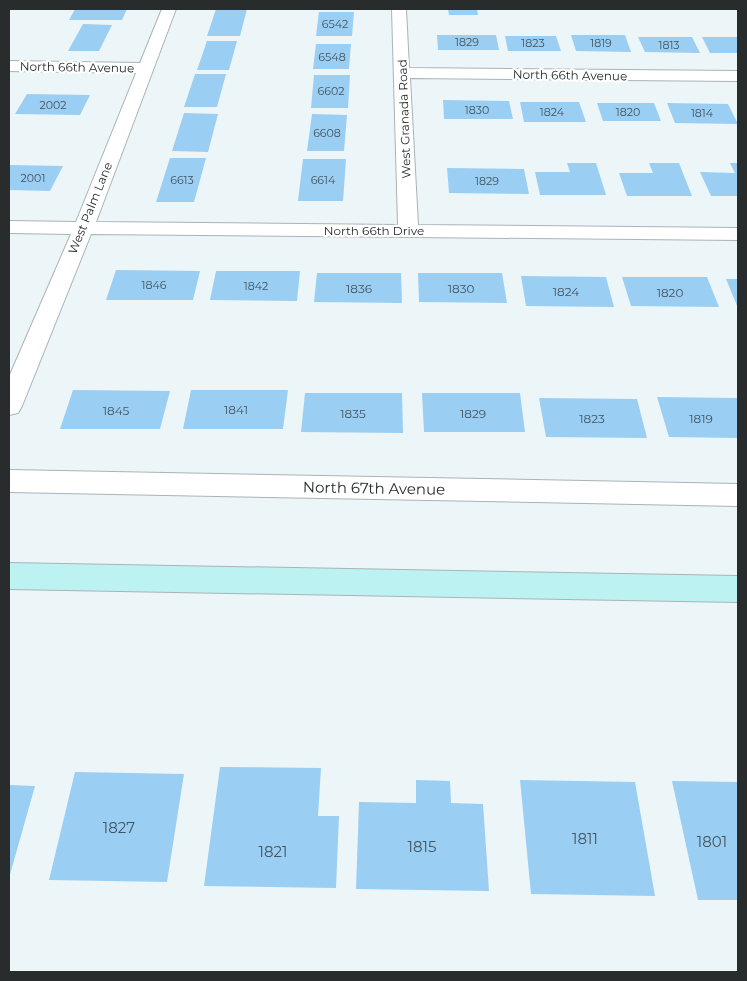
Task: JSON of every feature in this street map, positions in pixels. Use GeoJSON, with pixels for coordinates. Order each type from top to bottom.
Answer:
{"type":"FeatureCollection","features":[{"type":"Feature","properties":{"kind":"main road"},"geometry":{"type":"LineString","coordinates":[[9,576],[738,590]]}},
{"type":"Feature","properties":{"kind":"street","name":"West Palm Lane"},"geometry":{"type":"LineString","coordinates":[[9,406],[83,229],[169,9]]}},
{"type":"Feature","properties":{"kind":"street","name":"West Granada Road"},"geometry":{"type":"LineString","coordinates":[[399,9],[408,230]]}},
{"type":"Feature","properties":{"kind":"street","name":"North 66th Avenue"},"geometry":{"type":"LineString","coordinates":[[9,66],[146,68]]}},
{"type":"Feature","properties":{"kind":"street","name":"North 66th Avenue"},"geometry":{"type":"LineString","coordinates":[[403,73],[738,76]]}},
{"type":"Feature","properties":{"kind":"street","name":"North 66th Drive"},"geometry":{"type":"LineString","coordinates":[[9,227],[738,234]]}},
{"type":"Feature","properties":{"kind":"street","name":"North 67th Avenue"},"geometry":{"type":"LineString","coordinates":[[9,481],[738,495]]}},
{"type":"Feature","properties":{"kind":"building"},"geometry":{"type":"Polygon","coordinates":[[[75,9],[127,9],[122,20],[69,20],[75,9]]]}},
{"type":"Feature","properties":{"kind":"building"},"geometry":{"type":"Polygon","coordinates":[[[216,9],[247,9],[240,36],[207,36],[216,9]]]}},
{"type":"Feature","properties":{"kind":"building"},"geometry":{"type":"Polygon","coordinates":[[[448,9],[477,9],[478,15],[449,15],[448,9]]]}},
{"type":"Feature","properties":{"kind":"building"},"geometry":{"type":"Polygon","coordinates":[[[319,12],[354,12],[352,36],[316,36],[319,12]]]}},
{"type":"Feature","properties":{"kind":"building"},"geometry":{"type":"Polygon","coordinates":[[[83,24],[112,25],[99,51],[68,51],[83,24]]]}},
{"type":"Feature","properties":{"kind":"building"},"geometry":{"type":"Polygon","coordinates":[[[437,35],[496,35],[499,50],[438,50],[437,35]]]}},
{"type":"Feature","properties":{"kind":"building"},"geometry":{"type":"Polygon","coordinates":[[[571,35],[625,35],[631,52],[576,51],[571,35]]]}},
{"type":"Feature","properties":{"kind":"building"},"geometry":{"type":"Polygon","coordinates":[[[505,36],[556,36],[561,51],[508,51],[505,36]]]}},
{"type":"Feature","properties":{"kind":"building"},"geometry":{"type":"Polygon","coordinates":[[[638,37],[692,37],[700,53],[645,52],[638,37]]]}},
{"type":"Feature","properties":{"kind":"building"},"geometry":{"type":"Polygon","coordinates":[[[702,37],[738,37],[738,53],[710,53],[702,37]]]}},
{"type":"Feature","properties":{"kind":"building"},"geometry":{"type":"Polygon","coordinates":[[[207,41],[237,41],[229,70],[197,70],[207,41]]]}},
{"type":"Feature","properties":{"kind":"building"},"geometry":{"type":"Polygon","coordinates":[[[316,44],[351,44],[349,69],[313,69],[316,44]]]}},
{"type":"Feature","properties":{"kind":"building"},"geometry":{"type":"Polygon","coordinates":[[[195,74],[226,74],[217,107],[184,107],[195,74]]]}},
{"type":"Feature","properties":{"kind":"building"},"geometry":{"type":"Polygon","coordinates":[[[314,75],[350,75],[348,108],[311,108],[314,75]]]}},
{"type":"Feature","properties":{"kind":"building"},"geometry":{"type":"Polygon","coordinates":[[[27,94],[90,95],[80,115],[15,114],[27,94]]]}},
{"type":"Feature","properties":{"kind":"building"},"geometry":{"type":"Polygon","coordinates":[[[443,100],[509,101],[513,119],[444,119],[443,100]]]}},
{"type":"Feature","properties":{"kind":"building"},"geometry":{"type":"Polygon","coordinates":[[[520,102],[579,102],[586,122],[524,122],[520,102]]]}},
{"type":"Feature","properties":{"kind":"building"},"geometry":{"type":"Polygon","coordinates":[[[597,103],[654,103],[661,121],[603,121],[597,103]]]}},
{"type":"Feature","properties":{"kind":"building"},"geometry":{"type":"Polygon","coordinates":[[[667,103],[728,104],[738,124],[675,123],[667,103]]]}},
{"type":"Feature","properties":{"kind":"building"},"geometry":{"type":"Polygon","coordinates":[[[184,113],[218,114],[208,152],[172,151],[184,113]]]}},
{"type":"Feature","properties":{"kind":"building"},"geometry":{"type":"Polygon","coordinates":[[[312,114],[347,115],[344,151],[307,151],[312,114]]]}},
{"type":"Feature","properties":{"kind":"building"},"geometry":{"type":"Polygon","coordinates":[[[170,158],[206,158],[194,202],[156,202],[170,158]]]}},
{"type":"Feature","properties":{"kind":"building"},"geometry":{"type":"Polygon","coordinates":[[[303,159],[346,159],[343,201],[298,201],[303,159]]]}},
{"type":"Feature","properties":{"kind":"building"},"geometry":{"type":"Polygon","coordinates":[[[567,163],[596,163],[606,195],[540,195],[535,172],[570,172],[567,163]]]}},
{"type":"Feature","properties":{"kind":"building"},"geometry":{"type":"Polygon","coordinates":[[[649,163],[679,163],[692,196],[627,196],[619,173],[653,173],[649,163]]]}},
{"type":"Feature","properties":{"kind":"building"},"geometry":{"type":"Polygon","coordinates":[[[730,163],[738,163],[738,196],[711,196],[700,172],[735,173],[730,163]]]}},
{"type":"Feature","properties":{"kind":"building"},"geometry":{"type":"Polygon","coordinates":[[[9,165],[63,166],[50,191],[9,190],[9,165]]]}},
{"type":"Feature","properties":{"kind":"building"},"geometry":{"type":"Polygon","coordinates":[[[447,168],[524,169],[529,194],[449,193],[447,168]]]}},
{"type":"Feature","properties":{"kind":"building"},"geometry":{"type":"Polygon","coordinates":[[[116,270],[200,271],[193,300],[106,300],[116,270]]]}},
{"type":"Feature","properties":{"kind":"building"},"geometry":{"type":"Polygon","coordinates":[[[216,271],[300,271],[297,301],[210,300],[216,271]]]}},
{"type":"Feature","properties":{"kind":"building"},"geometry":{"type":"Polygon","coordinates":[[[317,273],[401,273],[402,303],[314,302],[317,273]]]}},
{"type":"Feature","properties":{"kind":"building"},"geometry":{"type":"Polygon","coordinates":[[[418,273],[502,273],[507,303],[419,302],[418,273]]]}},
{"type":"Feature","properties":{"kind":"building"},"geometry":{"type":"Polygon","coordinates":[[[521,276],[606,277],[614,307],[526,306],[521,276]]]}},
{"type":"Feature","properties":{"kind":"building"},"geometry":{"type":"Polygon","coordinates":[[[622,277],[707,277],[719,307],[631,306],[622,277]]]}},
{"type":"Feature","properties":{"kind":"building"},"geometry":{"type":"Polygon","coordinates":[[[726,279],[738,279],[738,308],[726,279]]]}},
{"type":"Feature","properties":{"kind":"building"},"geometry":{"type":"Polygon","coordinates":[[[73,390],[170,391],[160,429],[60,429],[73,390]]]}},
{"type":"Feature","properties":{"kind":"building"},"geometry":{"type":"Polygon","coordinates":[[[191,390],[288,390],[283,429],[183,429],[191,390]]]}},
{"type":"Feature","properties":{"kind":"building"},"geometry":{"type":"Polygon","coordinates":[[[305,393],[402,393],[403,433],[301,432],[305,393]]]}},
{"type":"Feature","properties":{"kind":"building"},"geometry":{"type":"Polygon","coordinates":[[[422,393],[520,393],[525,432],[424,432],[422,393]]]}},
{"type":"Feature","properties":{"kind":"building"},"geometry":{"type":"Polygon","coordinates":[[[657,397],[738,398],[738,438],[669,437],[657,397]]]}},
{"type":"Feature","properties":{"kind":"building"},"geometry":{"type":"Polygon","coordinates":[[[539,398],[637,399],[647,438],[546,437],[539,398]]]}},
{"type":"Feature","properties":{"kind":"building"},"geometry":{"type":"Polygon","coordinates":[[[220,767],[321,768],[318,816],[339,816],[336,888],[204,886],[220,767]]]}},
{"type":"Feature","properties":{"kind":"building"},"geometry":{"type":"Polygon","coordinates":[[[75,772],[184,774],[167,882],[49,880],[75,772]]]}},
{"type":"Feature","properties":{"kind":"building"},"geometry":{"type":"Polygon","coordinates":[[[416,780],[450,781],[451,803],[483,804],[489,891],[356,889],[359,802],[416,803],[416,780]]]}},
{"type":"Feature","properties":{"kind":"building"},"geometry":{"type":"Polygon","coordinates":[[[520,780],[635,782],[655,896],[531,894],[520,780]]]}},
{"type":"Feature","properties":{"kind":"building"},"geometry":{"type":"Polygon","coordinates":[[[672,781],[738,782],[738,900],[698,900],[672,781]]]}},
{"type":"Feature","properties":{"kind":"building"},"geometry":{"type":"Polygon","coordinates":[[[9,785],[35,786],[9,878],[9,785]]]}}]}
